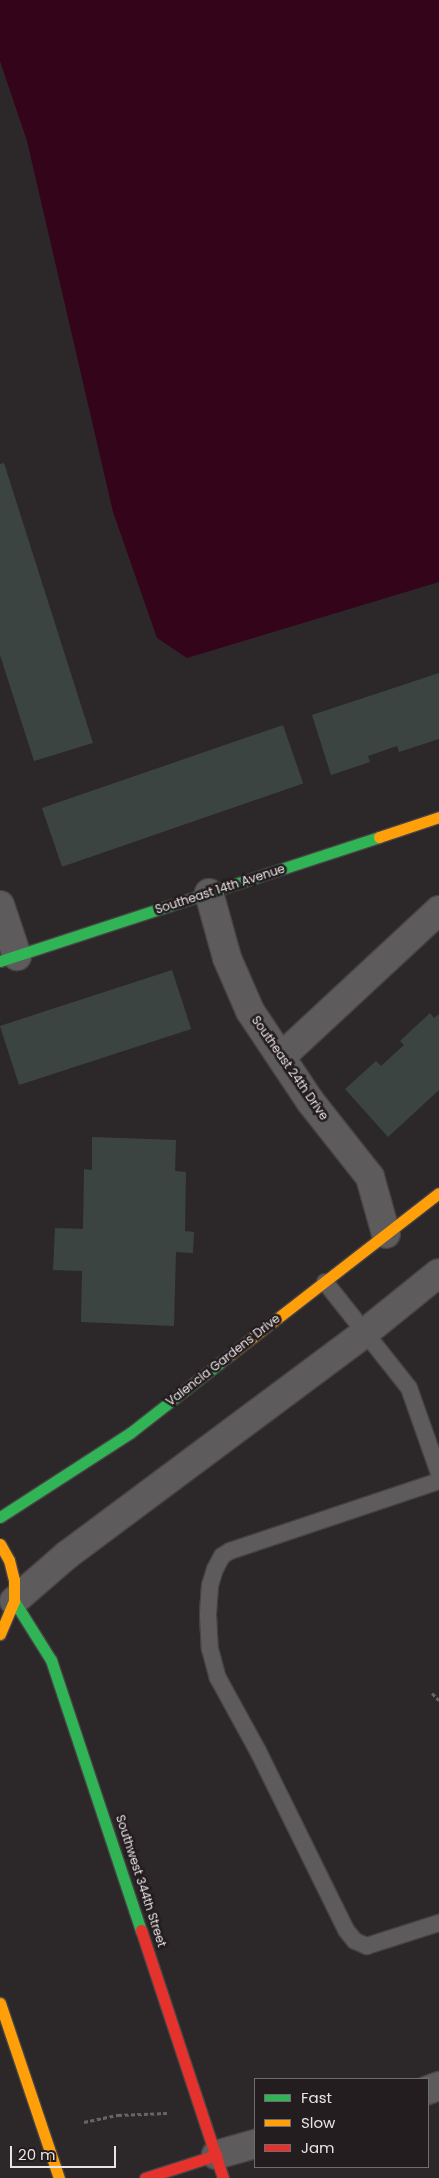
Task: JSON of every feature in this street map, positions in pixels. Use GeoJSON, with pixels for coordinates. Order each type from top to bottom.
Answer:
{"type":"FeatureCollection","features":[{"type":"Feature","properties":{"kind":"street","name":"Southeast 14th Avenue"},"geometry":{"type":"LineString","coordinates":[[8,958],[439,817]]}},
{"type":"Feature","properties":{"kind":"street","name":"Southeast 24th Drive"},"geometry":{"type":"LineString","coordinates":[[209,893],[227,958],[250,1011],[310,1101],[359,1160],[376,1192],[386,1234]]}},
{"type":"Feature","properties":{"kind":"street"},"geometry":{"type":"LineString","coordinates":[[0,905],[8,958]]}},
{"type":"Feature","properties":{"kind":"street"},"geometry":{"type":"LineString","coordinates":[[281,1057],[439,910]]}},
{"type":"Feature","properties":{"kind":"street","name":"Valencia Gardens Drive"},"geometry":{"type":"LineString","coordinates":[[0,1517],[130,1433],[439,1193]]}},
{"type":"Feature","properties":{"kind":"street"},"geometry":{"type":"LineString","coordinates":[[0,1634],[14,1601],[67,1555],[367,1331],[439,1273]]}},
{"type":"Feature","properties":{"kind":"street"},"geometry":{"type":"LineString","coordinates":[[0,1544],[10,1566],[14,1601]]}},
{"type":"Feature","properties":{"kind":"street","name":"Southwest 344th Street"},"geometry":{"type":"LineString","coordinates":[[14,1601],[52,1660],[220,2166]]}},
{"type":"Feature","properties":{"kind":"street"},"geometry":{"type":"LineString","coordinates":[[0,2003],[59,2178]]}},
{"type":"Feature","properties":{"kind":"street"},"geometry":{"type":"LineString","coordinates":[[145,2178],[220,2166],[254,2145]]}},
{"type":"Feature","properties":{"kind":"lane"},"geometry":{"type":"LineString","coordinates":[[325,1282],[367,1331],[409,1388],[439,1473]]}},
{"type":"Feature","properties":{"kind":"lane"},"geometry":{"type":"LineString","coordinates":[[439,1481],[230,1551],[215,1569],[208,1615],[210,1649],[218,1678],[258,1751],[346,1930],[355,1941],[367,1946],[439,1923]]}},
{"type":"Feature","properties":{"kind":"path"},"geometry":{"type":"LineString","coordinates":[[432,1693],[439,1700]]}},
{"type":"Feature","properties":{"kind":"path"},"geometry":{"type":"LineString","coordinates":[[84,2122],[118,2115],[150,2116],[171,2112]]}},
{"type":"Feature","properties":{"kind":"shaded area"},"geometry":{"type":"Polygon","coordinates":[[[0,0],[439,0],[439,582],[187,658],[157,638],[113,512],[27,141],[0,61],[0,0]]]}},
{"type":"Feature","properties":{"kind":"building"},"geometry":{"type":"Polygon","coordinates":[[[4,463],[93,743],[34,761],[0,655],[0,464],[4,463]]]}},
{"type":"Feature","properties":{"kind":"building"},"geometry":{"type":"Polygon","coordinates":[[[439,673],[439,739],[399,752],[397,746],[368,756],[370,762],[331,775],[312,715],[439,673]]]}},
{"type":"Feature","properties":{"kind":"building"},"geometry":{"type":"Polygon","coordinates":[[[283,725],[303,784],[62,867],[42,808],[283,725]]]}},
{"type":"Feature","properties":{"kind":"building"},"geometry":{"type":"Polygon","coordinates":[[[172,970],[191,1029],[19,1085],[0,1026],[172,970]]]}},
{"type":"Feature","properties":{"kind":"building"},"geometry":{"type":"Polygon","coordinates":[[[430,1013],[434,1018],[439,1014],[439,1090],[388,1137],[345,1089],[376,1061],[381,1066],[404,1045],[400,1041],[430,1013]]]}},
{"type":"Feature","properties":{"kind":"building"},"geometry":{"type":"Polygon","coordinates":[[[92,1137],[176,1140],[175,1171],[186,1172],[185,1231],[194,1232],[193,1253],[176,1252],[174,1326],[81,1322],[82,1271],[53,1270],[55,1228],[83,1229],[84,1169],[92,1170],[92,1137]]]}},
{"type":"Feature","properties":{"kind":"traffic: fast"},"geometry":{"type":"LineString","coordinates":[[0,961],[379,837]]}},
{"type":"Feature","properties":{"kind":"traffic: fast"},"geometry":{"type":"LineString","coordinates":[[0,1517],[130,1433],[230,1355]]}},
{"type":"Feature","properties":{"kind":"traffic: fast"},"geometry":{"type":"LineString","coordinates":[[14,1601],[51,1660],[141,1930]]}},
{"type":"Feature","properties":{"kind":"traffic: slow"},"geometry":{"type":"LineString","coordinates":[[379,837],[439,817]]}},
{"type":"Feature","properties":{"kind":"traffic: slow"},"geometry":{"type":"LineString","coordinates":[[230,1355],[439,1193]]}},
{"type":"Feature","properties":{"kind":"traffic: slow"},"geometry":{"type":"LineString","coordinates":[[0,1544],[9,1560],[14,1580],[14,1601],[0,1634]]}},
{"type":"Feature","properties":{"kind":"traffic: slow"},"geometry":{"type":"LineString","coordinates":[[0,2003],[59,2178]]}},
{"type":"Feature","properties":{"kind":"traffic: jam"},"geometry":{"type":"LineString","coordinates":[[141,1930],[223,2178]]}},
{"type":"Feature","properties":{"kind":"traffic: jam"},"geometry":{"type":"LineString","coordinates":[[145,2178],[216,2155]]}}]}
